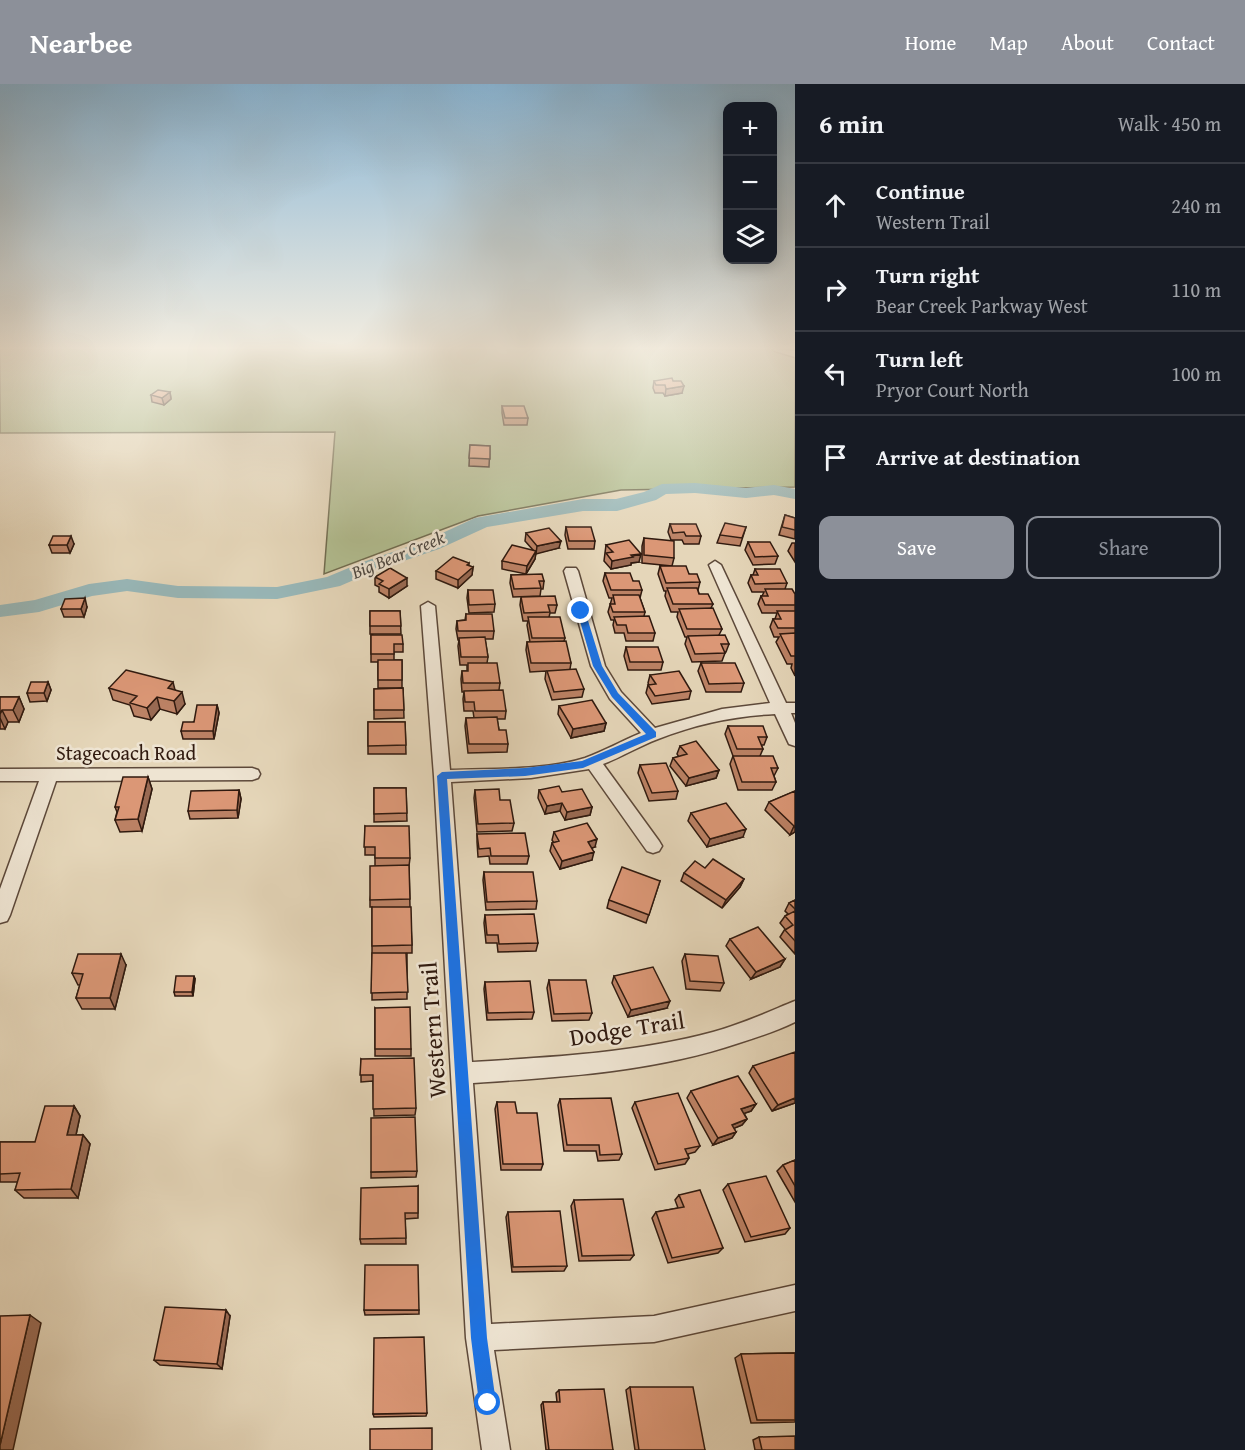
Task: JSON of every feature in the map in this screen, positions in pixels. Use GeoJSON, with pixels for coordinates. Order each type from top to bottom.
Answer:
{"type":"FeatureCollection","features":[{"type":"Feature","properties":{"kind":"street"},"geometry":{"type":"LineString","coordinates":[[715,565],[788,708],[795,740]]}},
{"type":"Feature","properties":{"kind":"street"},"geometry":{"type":"LineString","coordinates":[[570,571],[598,666],[615,695],[652,735]]}},
{"type":"Feature","properties":{"kind":"street","name":"Western Trail"},"geometry":{"type":"LineString","coordinates":[[428,606],[442,776],[479,1338],[496,1450]]}},
{"type":"Feature","properties":{"kind":"street"},"geometry":{"type":"LineString","coordinates":[[442,776],[525,772],[592,761],[652,735],[695,720],[742,711],[788,708]]}},
{"type":"Feature","properties":{"kind":"street"},"geometry":{"type":"LineString","coordinates":[[592,761],[653,846]]}},
{"type":"Feature","properties":{"kind":"street"},"geometry":{"type":"LineString","coordinates":[[0,915],[50,774]]}},
{"type":"Feature","properties":{"kind":"street","name":"Stagecoach Road"},"geometry":{"type":"LineString","coordinates":[[0,775],[252,774]]}},
{"type":"Feature","properties":{"kind":"street","name":"Dodge Trail"},"geometry":{"type":"LineString","coordinates":[[461,1073],[586,1066],[647,1056],[724,1039],[795,1011]]}},
{"type":"Feature","properties":{"kind":"street"},"geometry":{"type":"LineString","coordinates":[[479,1338],[654,1329],[795,1298]]}},
{"type":"Feature","properties":{"kind":"green space"},"geometry":{"type":"Polygon","coordinates":[[[0,413],[795,413],[795,487],[621,490],[478,516],[324,574],[335,432],[0,433],[0,413]]]}},
{"type":"Feature","properties":{"kind":"building"},"geometry":{"type":"Polygon","coordinates":[[[504,413],[526,413],[528,418],[505,418],[504,413]]]}},
{"type":"Feature","properties":{"kind":"building"},"geometry":{"type":"Polygon","coordinates":[[[470,445],[490,446],[490,459],[469,458],[470,445]]]}},
{"type":"Feature","properties":{"kind":"building"},"geometry":{"type":"Polygon","coordinates":[[[785,515],[795,518],[795,530],[782,527],[785,515]]]}},
{"type":"Feature","properties":{"kind":"building"},"geometry":{"type":"Polygon","coordinates":[[[725,523],[746,527],[742,538],[720,535],[725,523]]]}},
{"type":"Feature","properties":{"kind":"building"},"geometry":{"type":"Polygon","coordinates":[[[670,524],[696,524],[701,536],[686,536],[684,532],[673,533],[670,524]]]}},
{"type":"Feature","properties":{"kind":"building"},"geometry":{"type":"Polygon","coordinates":[[[566,527],[591,527],[595,541],[569,541],[566,527]]]}},
{"type":"Feature","properties":{"kind":"building"},"geometry":{"type":"Polygon","coordinates":[[[549,528],[561,541],[537,546],[526,533],[549,528]]]}},
{"type":"Feature","properties":{"kind":"building"},"geometry":{"type":"Polygon","coordinates":[[[53,536],[71,536],[67,545],[49,545],[53,536]]]}},
{"type":"Feature","properties":{"kind":"building"},"geometry":{"type":"Polygon","coordinates":[[[644,538],[674,541],[674,558],[644,555],[644,538]]]}},
{"type":"Feature","properties":{"kind":"building"},"geometry":{"type":"Polygon","coordinates":[[[629,540],[641,554],[612,561],[606,553],[613,552],[606,545],[629,540]]]}},
{"type":"Feature","properties":{"kind":"building"},"geometry":{"type":"Polygon","coordinates":[[[748,542],[770,542],[778,556],[755,557],[748,542]]]}},
{"type":"Feature","properties":{"kind":"building"},"geometry":{"type":"Polygon","coordinates":[[[512,545],[536,551],[527,566],[502,561],[512,545]]]}},
{"type":"Feature","properties":{"kind":"building"},"geometry":{"type":"Polygon","coordinates":[[[453,557],[473,567],[458,580],[436,571],[453,557]]]}},
{"type":"Feature","properties":{"kind":"building"},"geometry":{"type":"Polygon","coordinates":[[[660,566],[686,566],[689,574],[697,574],[700,582],[666,583],[660,566]]]}},
{"type":"Feature","properties":{"kind":"building"},"geometry":{"type":"Polygon","coordinates":[[[390,568],[407,578],[389,589],[379,584],[383,581],[375,577],[390,568]]]}},
{"type":"Feature","properties":{"kind":"building"},"geometry":{"type":"Polygon","coordinates":[[[755,569],[780,569],[787,583],[755,584],[751,575],[758,575],[755,569]]]}},
{"type":"Feature","properties":{"kind":"building"},"geometry":{"type":"Polygon","coordinates":[[[605,573],[630,573],[633,581],[639,581],[642,590],[611,590],[605,573]]]}},
{"type":"Feature","properties":{"kind":"building"},"geometry":{"type":"Polygon","coordinates":[[[542,574],[544,581],[539,581],[541,588],[514,589],[511,575],[542,574]]]}},
{"type":"Feature","properties":{"kind":"building"},"geometry":{"type":"Polygon","coordinates":[[[667,588],[697,588],[699,594],[708,594],[713,604],[673,604],[667,588]]]}},
{"type":"Feature","properties":{"kind":"building"},"geometry":{"type":"Polygon","coordinates":[[[765,589],[792,589],[795,594],[795,605],[765,605],[761,596],[768,596],[765,589]]]}},
{"type":"Feature","properties":{"kind":"building"},"geometry":{"type":"Polygon","coordinates":[[[468,590],[493,590],[495,604],[469,605],[468,590]]]}},
{"type":"Feature","properties":{"kind":"building"},"geometry":{"type":"Polygon","coordinates":[[[613,595],[639,595],[645,612],[613,612],[610,604],[615,604],[613,595]]]}},
{"type":"Feature","properties":{"kind":"building"},"geometry":{"type":"Polygon","coordinates":[[[555,596],[557,605],[548,605],[550,612],[524,613],[521,597],[555,596]]]}},
{"type":"Feature","properties":{"kind":"building"},"geometry":{"type":"Polygon","coordinates":[[[85,598],[81,609],[61,609],[65,599],[85,598]]]}},
{"type":"Feature","properties":{"kind":"building"},"geometry":{"type":"Polygon","coordinates":[[[713,608],[722,629],[687,629],[679,609],[713,608]]]}},
{"type":"Feature","properties":{"kind":"building"},"geometry":{"type":"Polygon","coordinates":[[[370,611],[400,611],[401,626],[370,626],[370,611]]]}},
{"type":"Feature","properties":{"kind":"building"},"geometry":{"type":"Polygon","coordinates":[[[777,611],[795,611],[795,628],[778,628],[773,619],[781,619],[777,611]]]}},
{"type":"Feature","properties":{"kind":"building"},"geometry":{"type":"Polygon","coordinates":[[[466,614],[492,614],[494,631],[458,631],[457,621],[466,620],[466,614]]]}},
{"type":"Feature","properties":{"kind":"building"},"geometry":{"type":"Polygon","coordinates":[[[649,616],[655,633],[628,633],[626,625],[617,625],[614,617],[649,616]]]}},
{"type":"Feature","properties":{"kind":"building"},"geometry":{"type":"Polygon","coordinates":[[[528,617],[560,617],[565,638],[532,638],[528,617]]]}},
{"type":"Feature","properties":{"kind":"building"},"geometry":{"type":"Polygon","coordinates":[[[795,633],[795,656],[791,656],[780,634],[795,633]]]}},
{"type":"Feature","properties":{"kind":"building"},"geometry":{"type":"Polygon","coordinates":[[[371,635],[402,635],[403,644],[394,644],[394,654],[371,654],[371,635]]]}},
{"type":"Feature","properties":{"kind":"building"},"geometry":{"type":"Polygon","coordinates":[[[725,635],[729,644],[721,644],[725,653],[695,654],[688,636],[725,635]]]}},
{"type":"Feature","properties":{"kind":"building"},"geometry":{"type":"Polygon","coordinates":[[[485,637],[488,657],[461,657],[459,638],[485,637]]]}},
{"type":"Feature","properties":{"kind":"building"},"geometry":{"type":"Polygon","coordinates":[[[566,641],[571,663],[531,663],[527,642],[566,641]]]}},
{"type":"Feature","properties":{"kind":"building"},"geometry":{"type":"Polygon","coordinates":[[[626,647],[658,647],[663,662],[630,662],[626,647]]]}},
{"type":"Feature","properties":{"kind":"building"},"geometry":{"type":"Polygon","coordinates":[[[378,660],[402,660],[402,680],[378,680],[378,660]]]}},
{"type":"Feature","properties":{"kind":"building"},"geometry":{"type":"Polygon","coordinates":[[[468,663],[497,663],[500,683],[463,683],[462,671],[468,671],[468,663]]]}},
{"type":"Feature","properties":{"kind":"building"},"geometry":{"type":"Polygon","coordinates":[[[701,663],[735,663],[744,683],[709,684],[701,663]]]}},
{"type":"Feature","properties":{"kind":"building"},"geometry":{"type":"Polygon","coordinates":[[[576,669],[584,689],[554,692],[547,671],[576,669]]]}},
{"type":"Feature","properties":{"kind":"building"},"geometry":{"type":"Polygon","coordinates":[[[126,670],[173,682],[168,688],[182,692],[174,701],[157,697],[147,708],[130,703],[137,696],[109,688],[126,670]]]}},
{"type":"Feature","properties":{"kind":"building"},"geometry":{"type":"Polygon","coordinates":[[[679,671],[691,691],[655,696],[648,685],[656,684],[650,675],[679,671]]]}},
{"type":"Feature","properties":{"kind":"building"},"geometry":{"type":"Polygon","coordinates":[[[31,682],[48,682],[44,693],[27,693],[31,682]]]}},
{"type":"Feature","properties":{"kind":"building"},"geometry":{"type":"Polygon","coordinates":[[[403,688],[404,710],[374,710],[374,689],[403,688]]]}},
{"type":"Feature","properties":{"kind":"building"},"geometry":{"type":"Polygon","coordinates":[[[503,690],[506,711],[475,711],[474,702],[465,702],[464,691],[503,690]]]}},
{"type":"Feature","properties":{"kind":"building"},"geometry":{"type":"Polygon","coordinates":[[[0,697],[19,697],[13,710],[2,710],[0,714],[0,697]]]}},
{"type":"Feature","properties":{"kind":"building"},"geometry":{"type":"Polygon","coordinates":[[[592,700],[606,723],[573,729],[559,706],[592,700]]]}},
{"type":"Feature","properties":{"kind":"building"},"geometry":{"type":"Polygon","coordinates":[[[197,705],[217,705],[213,731],[181,731],[183,722],[194,722],[197,705]]]}},
{"type":"Feature","properties":{"kind":"building"},"geometry":{"type":"Polygon","coordinates":[[[497,717],[499,730],[506,730],[508,744],[469,744],[466,718],[497,717]]]}},
{"type":"Feature","properties":{"kind":"building"},"geometry":{"type":"Polygon","coordinates":[[[368,722],[405,722],[406,745],[368,746],[368,722]]]}},
{"type":"Feature","properties":{"kind":"building"},"geometry":{"type":"Polygon","coordinates":[[[728,726],[763,726],[767,737],[758,737],[763,749],[737,749],[728,726]]]}},
{"type":"Feature","properties":{"kind":"building"},"geometry":{"type":"Polygon","coordinates":[[[696,741],[719,770],[689,778],[673,758],[687,754],[680,746],[696,741]]]}},
{"type":"Feature","properties":{"kind":"building"},"geometry":{"type":"Polygon","coordinates":[[[733,756],[773,756],[778,768],[771,768],[776,782],[742,782],[733,756]]]}},
{"type":"Feature","properties":{"kind":"building"},"geometry":{"type":"Polygon","coordinates":[[[666,763],[678,791],[652,793],[640,765],[666,763]]]}},
{"type":"Feature","properties":{"kind":"building"},"geometry":{"type":"Polygon","coordinates":[[[123,777],[148,777],[138,819],[115,820],[119,807],[115,807],[123,777]]]}},
{"type":"Feature","properties":{"kind":"building"},"geometry":{"type":"Polygon","coordinates":[[[559,786],[562,792],[582,789],[592,807],[567,812],[562,803],[547,806],[539,790],[559,786]]]}},
{"type":"Feature","properties":{"kind":"building"},"geometry":{"type":"Polygon","coordinates":[[[374,788],[406,788],[407,813],[374,814],[374,788]]]}},
{"type":"Feature","properties":{"kind":"building"},"geometry":{"type":"Polygon","coordinates":[[[499,789],[500,800],[510,800],[514,823],[478,824],[475,790],[499,789]]]}},
{"type":"Feature","properties":{"kind":"building"},"geometry":{"type":"Polygon","coordinates":[[[239,790],[237,810],[188,811],[191,791],[239,790]]]}},
{"type":"Feature","properties":{"kind":"building"},"geometry":{"type":"Polygon","coordinates":[[[795,791],[795,826],[794,826],[769,802],[795,791]]]}},
{"type":"Feature","properties":{"kind":"building"},"geometry":{"type":"Polygon","coordinates":[[[726,803],[746,829],[710,839],[691,813],[726,803]]]}},
{"type":"Feature","properties":{"kind":"building"},"geometry":{"type":"Polygon","coordinates":[[[587,823],[597,839],[588,842],[594,852],[562,861],[552,843],[559,841],[554,832],[587,823]]]}},
{"type":"Feature","properties":{"kind":"building"},"geometry":{"type":"Polygon","coordinates":[[[365,826],[409,826],[410,858],[375,858],[375,847],[364,847],[365,826]]]}},
{"type":"Feature","properties":{"kind":"building"},"geometry":{"type":"Polygon","coordinates":[[[525,833],[529,856],[491,856],[490,848],[479,849],[477,834],[525,833]]]}},
{"type":"Feature","properties":{"kind":"building"},"geometry":{"type":"Polygon","coordinates":[[[713,859],[744,879],[726,900],[684,873],[695,861],[705,868],[713,859]]]}},
{"type":"Feature","properties":{"kind":"building"},"geometry":{"type":"Polygon","coordinates":[[[409,865],[410,899],[370,900],[370,866],[409,865]]]}},
{"type":"Feature","properties":{"kind":"building"},"geometry":{"type":"Polygon","coordinates":[[[622,867],[660,881],[649,915],[609,900],[622,867]]]}},
{"type":"Feature","properties":{"kind":"building"},"geometry":{"type":"Polygon","coordinates":[[[484,872],[533,872],[537,901],[487,902],[484,872]]]}},
{"type":"Feature","properties":{"kind":"building"},"geometry":{"type":"Polygon","coordinates":[[[795,900],[795,909],[789,903],[795,900]]]}},
{"type":"Feature","properties":{"kind":"building"},"geometry":{"type":"Polygon","coordinates":[[[372,907],[411,907],[412,945],[372,946],[372,907]]]}},
{"type":"Feature","properties":{"kind":"building"},"geometry":{"type":"Polygon","coordinates":[[[795,911],[795,941],[785,930],[793,925],[785,916],[795,911]]]}},
{"type":"Feature","properties":{"kind":"building"},"geometry":{"type":"Polygon","coordinates":[[[534,914],[538,943],[499,944],[498,935],[487,935],[485,915],[534,914]]]}},
{"type":"Feature","properties":{"kind":"building"},"geometry":{"type":"Polygon","coordinates":[[[758,927],[785,959],[756,972],[730,939],[758,927]]]}},
{"type":"Feature","properties":{"kind":"building"},"geometry":{"type":"Polygon","coordinates":[[[372,953],[406,953],[408,992],[371,993],[372,953]]]}},
{"type":"Feature","properties":{"kind":"building"},"geometry":{"type":"Polygon","coordinates":[[[78,954],[121,954],[110,998],[76,998],[83,974],[72,973],[78,954]]]}},
{"type":"Feature","properties":{"kind":"building"},"geometry":{"type":"Polygon","coordinates":[[[685,954],[718,956],[724,983],[690,981],[685,954]]]}},
{"type":"Feature","properties":{"kind":"building"},"geometry":{"type":"Polygon","coordinates":[[[653,967],[670,1001],[631,1010],[614,976],[653,967]]]}},
{"type":"Feature","properties":{"kind":"building"},"geometry":{"type":"Polygon","coordinates":[[[176,976],[194,976],[192,992],[174,992],[176,976]]]}},
{"type":"Feature","properties":{"kind":"building"},"geometry":{"type":"Polygon","coordinates":[[[549,980],[586,980],[592,1013],[554,1014],[549,980]]]}},
{"type":"Feature","properties":{"kind":"building"},"geometry":{"type":"Polygon","coordinates":[[[530,981],[534,1012],[488,1013],[485,982],[530,981]]]}},
{"type":"Feature","properties":{"kind":"building"},"geometry":{"type":"Polygon","coordinates":[[[410,1007],[411,1049],[375,1049],[375,1008],[410,1007]]]}},
{"type":"Feature","properties":{"kind":"building"},"geometry":{"type":"Polygon","coordinates":[[[795,1052],[795,1098],[778,1105],[753,1066],[795,1052]]]}},
{"type":"Feature","properties":{"kind":"building"},"geometry":{"type":"Polygon","coordinates":[[[414,1058],[416,1108],[373,1109],[373,1075],[360,1075],[361,1059],[414,1058]]]}},
{"type":"Feature","properties":{"kind":"building"},"geometry":{"type":"Polygon","coordinates":[[[738,1076],[756,1104],[741,1109],[747,1119],[732,1125],[736,1132],[718,1138],[691,1091],[738,1076]]]}},
{"type":"Feature","properties":{"kind":"building"},"geometry":{"type":"Polygon","coordinates":[[[678,1093],[700,1146],[685,1149],[689,1158],[658,1164],[635,1102],[678,1093]]]}},
{"type":"Feature","properties":{"kind":"building"},"geometry":{"type":"Polygon","coordinates":[[[611,1098],[622,1154],[600,1155],[599,1145],[567,1145],[560,1099],[611,1098]]]}},
{"type":"Feature","properties":{"kind":"building"},"geometry":{"type":"Polygon","coordinates":[[[497,1102],[515,1102],[517,1113],[537,1113],[543,1164],[503,1164],[497,1102]]]}},
{"type":"Feature","properties":{"kind":"building"},"geometry":{"type":"Polygon","coordinates":[[[45,1106],[74,1106],[67,1135],[83,1135],[71,1189],[15,1190],[20,1173],[0,1174],[0,1142],[35,1142],[45,1106]]]}},
{"type":"Feature","properties":{"kind":"building"},"geometry":{"type":"Polygon","coordinates":[[[415,1117],[417,1171],[371,1172],[371,1118],[415,1117]]]}},
{"type":"Feature","properties":{"kind":"building"},"geometry":{"type":"Polygon","coordinates":[[[795,1160],[795,1186],[783,1165],[795,1160]]]}},
{"type":"Feature","properties":{"kind":"building"},"geometry":{"type":"Polygon","coordinates":[[[766,1176],[790,1228],[751,1237],[728,1184],[766,1176]]]}},
{"type":"Feature","properties":{"kind":"building"},"geometry":{"type":"Polygon","coordinates":[[[418,1186],[418,1213],[405,1213],[406,1238],[360,1239],[361,1188],[418,1186]]]}},
{"type":"Feature","properties":{"kind":"building"},"geometry":{"type":"Polygon","coordinates":[[[700,1190],[723,1248],[672,1258],[656,1212],[684,1207],[679,1195],[700,1190]]]}},
{"type":"Feature","properties":{"kind":"building"},"geometry":{"type":"Polygon","coordinates":[[[623,1199],[634,1255],[582,1256],[574,1200],[623,1199]]]}},
{"type":"Feature","properties":{"kind":"building"},"geometry":{"type":"Polygon","coordinates":[[[560,1211],[567,1266],[513,1267],[508,1212],[560,1211]]]}},
{"type":"Feature","properties":{"kind":"building"},"geometry":{"type":"Polygon","coordinates":[[[365,1265],[418,1265],[419,1310],[364,1310],[365,1265]]]}},
{"type":"Feature","properties":{"kind":"building"},"geometry":{"type":"Polygon","coordinates":[[[165,1307],[226,1310],[217,1364],[154,1360],[165,1307]]]}},
{"type":"Feature","properties":{"kind":"building"},"geometry":{"type":"Polygon","coordinates":[[[30,1315],[0,1445],[0,1316],[30,1315]]]}},
{"type":"Feature","properties":{"kind":"building"},"geometry":{"type":"Polygon","coordinates":[[[424,1337],[427,1413],[373,1414],[374,1338],[424,1337]]]}},
{"type":"Feature","properties":{"kind":"building"},"geometry":{"type":"Polygon","coordinates":[[[795,1353],[795,1420],[757,1420],[741,1354],[795,1353]]]}},
{"type":"Feature","properties":{"kind":"building"},"geometry":{"type":"Polygon","coordinates":[[[630,1387],[693,1387],[705,1450],[639,1450],[630,1387]]]}},
{"type":"Feature","properties":{"kind":"building"},"geometry":{"type":"Polygon","coordinates":[[[604,1389],[613,1450],[549,1450],[543,1402],[560,1402],[559,1390],[604,1389]]]}},
{"type":"Feature","properties":{"kind":"building"},"geometry":{"type":"Polygon","coordinates":[[[432,1428],[432,1450],[370,1450],[370,1429],[432,1428]]]}},
{"type":"Feature","properties":{"kind":"building"},"geometry":{"type":"Polygon","coordinates":[[[795,1436],[795,1450],[762,1450],[759,1437],[795,1436]]]}},
{"type":"Feature","properties":{"kind":"waterway","name":"Big Bear Creek"},"geometry":{"type":"LineString","coordinates":[[0,611],[39,606],[89,590],[127,585],[178,592],[277,593],[333,582],[370,566],[432,545],[482,522],[583,505],[617,505],[650,496],[662,489],[695,488],[746,493],[774,490],[795,494]]}},
{"type":"Feature","properties":{"kind":"route"},"geometry":{"type":"LineString","coordinates":[[488,1403],[479,1338],[442,776],[525,772],[583,764],[652,735],[615,695],[598,666],[581,611]]}}]}
